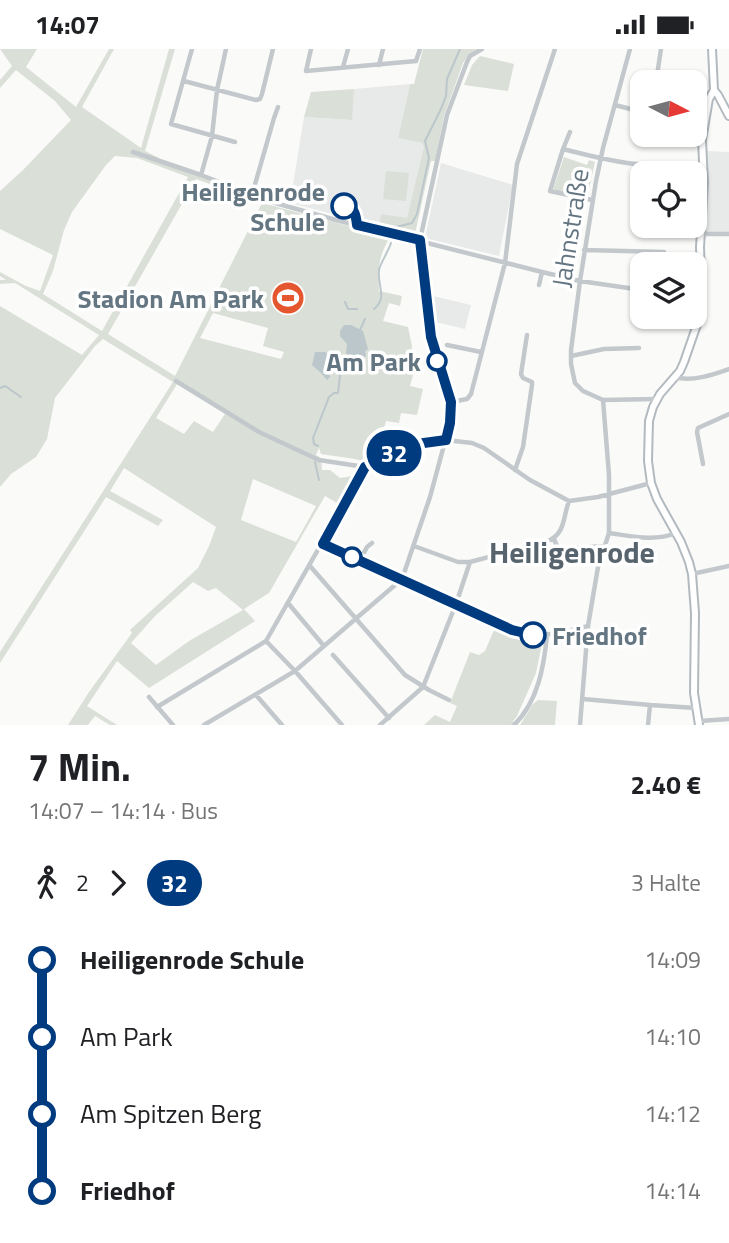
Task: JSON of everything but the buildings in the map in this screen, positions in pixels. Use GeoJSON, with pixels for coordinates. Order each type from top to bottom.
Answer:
{"type":"FeatureCollection","features":[{"type":"Feature","properties":{"kind":"main road"},"geometry":{"type":"LineString","coordinates":[[704,161],[703,133],[709,99],[714,90],[712,49]]}},
{"type":"Feature","properties":{"kind":"main road"},"geometry":{"type":"LineString","coordinates":[[714,90],[729,116]]}},
{"type":"Feature","properties":{"kind":"main road"},"geometry":{"type":"LineString","coordinates":[[697,329],[684,362],[656,399],[649,421],[648,461],[651,483],[657,499],[685,550],[692,574],[695,613],[694,693],[699,723]]}},
{"type":"Feature","properties":{"kind":"street"},"geometry":{"type":"LineString","coordinates":[[192,49],[171,124],[235,142]]}},
{"type":"Feature","properties":{"kind":"street"},"geometry":{"type":"LineString","coordinates":[[201,175],[212,136],[217,90],[226,49]]}},
{"type":"Feature","properties":{"kind":"street"},"geometry":{"type":"LineString","coordinates":[[184,81],[260,99],[274,49]]}},
{"type":"Feature","properties":{"kind":"street"},"geometry":{"type":"LineString","coordinates":[[311,49],[306,71],[416,61],[419,49]]}},
{"type":"Feature","properties":{"kind":"street"},"geometry":{"type":"LineString","coordinates":[[343,67],[348,49]]}},
{"type":"Feature","properties":{"kind":"street"},"geometry":{"type":"LineString","coordinates":[[379,65],[383,49]]}},
{"type":"Feature","properties":{"kind":"street"},"geometry":{"type":"LineString","coordinates":[[204,725],[295,671],[402,579],[450,423],[451,402],[431,337],[420,240],[447,115],[470,56],[482,49]]}},
{"type":"Feature","properties":{"kind":"street"},"geometry":{"type":"LineString","coordinates":[[451,402],[467,399],[471,394],[505,263],[517,164],[555,49]]}},
{"type":"Feature","properties":{"kind":"street","name":"Jahnstraße"},"geometry":{"type":"LineString","coordinates":[[603,400],[583,391],[575,383],[570,356],[592,201],[630,49]]}},
{"type":"Feature","properties":{"kind":"street"},"geometry":{"type":"LineString","coordinates":[[658,70],[661,49]]}},
{"type":"Feature","properties":{"kind":"street"},"geometry":{"type":"LineString","coordinates":[[615,105],[630,109]]}},
{"type":"Feature","properties":{"kind":"street"},"geometry":{"type":"LineString","coordinates":[[252,195],[278,107]]}},
{"type":"Feature","properties":{"kind":"street"},"geometry":{"type":"LineString","coordinates":[[570,132],[550,191],[592,201]]}},
{"type":"Feature","properties":{"kind":"street"},"geometry":{"type":"LineString","coordinates":[[564,149],[601,159],[630,163]]}},
{"type":"Feature","properties":{"kind":"street"},"geometry":{"type":"LineString","coordinates":[[133,152],[252,195],[336,220],[580,281],[630,288]]}},
{"type":"Feature","properties":{"kind":"street"},"geometry":{"type":"LineString","coordinates":[[707,234],[729,234]]}},
{"type":"Feature","properties":{"kind":"street"},"geometry":{"type":"LineString","coordinates":[[584,250],[664,252]]}},
{"type":"Feature","properties":{"kind":"street"},"geometry":{"type":"LineString","coordinates":[[539,285],[542,272]]}},
{"type":"Feature","properties":{"kind":"street"},"geometry":{"type":"LineString","coordinates":[[516,470],[523,447],[532,385],[532,382],[521,374],[527,335]]}},
{"type":"Feature","properties":{"kind":"street"},"geometry":{"type":"LineString","coordinates":[[447,345],[481,352]]}},
{"type":"Feature","properties":{"kind":"street"},"geometry":{"type":"LineString","coordinates":[[570,356],[604,349],[639,348]]}},
{"type":"Feature","properties":{"kind":"street"},"geometry":{"type":"LineString","coordinates":[[674,377],[705,377],[729,369]]}},
{"type":"Feature","properties":{"kind":"street"},"geometry":{"type":"LineString","coordinates":[[176,381],[279,442],[319,460],[365,467]]}},
{"type":"Feature","properties":{"kind":"street"},"geometry":{"type":"LineString","coordinates":[[580,725],[588,626],[598,566],[609,533],[610,493],[603,400],[656,399]]}},
{"type":"Feature","properties":{"kind":"street"},"geometry":{"type":"LineString","coordinates":[[703,464],[698,428],[729,414]]}},
{"type":"Feature","properties":{"kind":"street"},"geometry":{"type":"LineString","coordinates":[[157,707],[266,641],[365,467],[409,445],[446,440],[472,443],[569,501],[588,499],[651,483]]}},
{"type":"Feature","properties":{"kind":"street"},"geometry":{"type":"LineString","coordinates":[[414,546],[458,562],[470,562],[554,539],[563,527],[569,501]]}},
{"type":"Feature","properties":{"kind":"street"},"geometry":{"type":"LineString","coordinates":[[609,533],[641,538],[656,538],[676,533]]}},
{"type":"Feature","properties":{"kind":"street"},"geometry":{"type":"LineString","coordinates":[[554,539],[562,549],[604,546]]}},
{"type":"Feature","properties":{"kind":"street"},"geometry":{"type":"LineString","coordinates":[[360,560],[372,543]]}},
{"type":"Feature","properties":{"kind":"street"},"geometry":{"type":"LineString","coordinates":[[323,544],[519,633],[547,635],[588,626]]}},
{"type":"Feature","properties":{"kind":"street"},"geometry":{"type":"LineString","coordinates":[[380,725],[423,687],[470,562]]}},
{"type":"Feature","properties":{"kind":"street"},"geometry":{"type":"LineString","coordinates":[[309,566],[405,675],[449,699]]}},
{"type":"Feature","properties":{"kind":"street"},"geometry":{"type":"LineString","coordinates":[[692,574],[729,566]]}},
{"type":"Feature","properties":{"kind":"street"},"geometry":{"type":"LineString","coordinates":[[288,603],[324,646]]}},
{"type":"Feature","properties":{"kind":"street"},"geometry":{"type":"LineString","coordinates":[[514,725],[525,711],[540,680],[547,635]]}},
{"type":"Feature","properties":{"kind":"street"},"geometry":{"type":"LineString","coordinates":[[266,641],[341,725]]}},
{"type":"Feature","properties":{"kind":"street"},"geometry":{"type":"LineString","coordinates":[[332,655],[389,718]]}},
{"type":"Feature","properties":{"kind":"street"},"geometry":{"type":"LineString","coordinates":[[256,695],[282,725]]}},
{"type":"Feature","properties":{"kind":"street"},"geometry":{"type":"LineString","coordinates":[[149,698],[173,725]]}},
{"type":"Feature","properties":{"kind":"street"},"geometry":{"type":"LineString","coordinates":[[583,699],[696,708]]}},
{"type":"Feature","properties":{"kind":"street"},"geometry":{"type":"LineString","coordinates":[[648,725],[650,705]]}},
{"type":"Feature","properties":{"kind":"street"},"geometry":{"type":"LineString","coordinates":[[216,718],[222,725]]}},
{"type":"Feature","properties":{"kind":"street"},"geometry":{"type":"LineString","coordinates":[[699,723],[729,719]]}},
{"type":"Feature","properties":{"kind":"shaded area"},"geometry":{"type":"Polygon","coordinates":[[[0,49],[37,49],[26,67],[76,107],[109,49],[114,49],[82,107],[141,148],[169,49],[175,49],[145,151],[159,158],[162,163],[250,195],[249,198],[196,179],[108,334],[175,376],[262,203],[390,237],[380,263],[379,291],[402,296],[400,306],[389,303],[383,321],[408,327],[412,346],[410,358],[417,360],[410,386],[423,389],[417,415],[401,413],[399,423],[386,421],[376,458],[366,462],[321,454],[319,448],[316,455],[321,458],[322,470],[330,470],[340,478],[353,476],[357,479],[342,506],[325,496],[269,593],[244,609],[255,621],[149,688],[117,661],[87,706],[117,725],[110,725],[95,716],[88,725],[68,725],[132,633],[130,630],[198,568],[216,527],[124,468],[110,491],[163,520],[158,526],[106,497],[0,663],[0,652],[173,382],[103,339],[55,398],[47,439],[36,457],[11,474],[0,487],[0,306],[82,355],[99,335],[15,283],[0,284],[0,280],[6,280],[0,276],[0,272],[40,291],[53,255],[0,229],[0,191],[71,120],[55,101],[16,70],[0,88],[0,80],[12,66],[0,49]],[[115,156],[72,212],[43,294],[102,331],[188,177],[137,158],[115,156]],[[213,313],[200,338],[281,359],[284,352],[263,346],[268,328],[213,313]],[[177,384],[156,418],[184,434],[194,421],[213,432],[225,414],[177,384]],[[253,479],[241,520],[296,542],[316,506],[253,479]],[[193,582],[155,616],[131,643],[156,665],[189,641],[243,610],[216,588],[208,591],[193,582]]]}},
{"type":"Feature","properties":{"kind":"shaded area"},"geometry":{"type":"Polygon","coordinates":[[[423,49],[477,49],[463,63],[444,116],[415,234],[379,226],[381,214],[407,218],[424,146],[422,143],[398,138],[410,84],[414,84],[423,49]]]}},
{"type":"Feature","properties":{"kind":"shaded area"},"geometry":{"type":"Polygon","coordinates":[[[480,56],[514,64],[508,91],[464,85],[472,65],[480,56]]]}},
{"type":"Feature","properties":{"kind":"shaded area"},"geometry":{"type":"Polygon","coordinates":[[[410,84],[398,138],[423,143],[424,146],[407,219],[381,214],[379,226],[290,203],[304,117],[351,120],[354,89],[410,84]]]}},
{"type":"Feature","properties":{"kind":"shaded area"},"geometry":{"type":"Polygon","coordinates":[[[354,89],[352,120],[304,117],[311,92],[354,89]]]}},
{"type":"Feature","properties":{"kind":"shaded area"},"geometry":{"type":"Polygon","coordinates":[[[707,151],[729,152],[729,232],[707,233],[707,151]]]}},
{"type":"Feature","properties":{"kind":"shaded area"},"geometry":{"type":"Polygon","coordinates":[[[564,157],[587,165],[589,160],[595,162],[587,198],[553,190],[564,157]]]}},
{"type":"Feature","properties":{"kind":"shaded area"},"geometry":{"type":"Polygon","coordinates":[[[441,163],[513,185],[499,256],[425,238],[441,163]]]}},
{"type":"Feature","properties":{"kind":"shaded area"},"geometry":{"type":"Polygon","coordinates":[[[386,171],[409,173],[406,201],[383,199],[386,171]]]}},
{"type":"Feature","properties":{"kind":"shaded area"},"geometry":{"type":"Polygon","coordinates":[[[429,295],[471,305],[465,329],[431,321],[429,295]]]}},
{"type":"Feature","properties":{"kind":"shaded area"},"geometry":{"type":"Polygon","coordinates":[[[344,325],[351,325],[363,331],[368,349],[365,351],[366,356],[356,360],[346,354],[347,344],[340,336],[344,325]]]}},
{"type":"Feature","properties":{"kind":"shaded area"},"geometry":{"type":"Polygon","coordinates":[[[315,352],[325,352],[333,358],[330,377],[327,380],[312,365],[315,352]]]}},
{"type":"Feature","properties":{"kind":"shaded area"},"geometry":{"type":"Polygon","coordinates":[[[494,630],[515,639],[518,636],[543,639],[536,673],[513,721],[516,725],[424,725],[435,715],[450,722],[457,706],[450,703],[470,652],[479,655],[485,651],[494,630]]]}},
{"type":"Feature","properties":{"kind":"shaded area"},"geometry":{"type":"Polygon","coordinates":[[[538,700],[557,701],[555,725],[520,725],[533,704],[538,700]]]}},
{"type":"Feature","properties":{"kind":"waterway"},"geometry":{"type":"LineString","coordinates":[[392,228],[412,223],[417,214],[429,158],[425,141],[446,96],[447,79],[460,49]]}},
{"type":"Feature","properties":{"kind":"waterway"},"geometry":{"type":"LineString","coordinates":[[374,309],[381,296],[379,268],[391,243]]}},
{"type":"Feature","properties":{"kind":"waterway"},"geometry":{"type":"LineString","coordinates":[[345,302],[348,309],[357,309]]}},
{"type":"Feature","properties":{"kind":"waterway"},"geometry":{"type":"LineString","coordinates":[[360,330],[365,319]]}},
{"type":"Feature","properties":{"kind":"waterway"},"geometry":{"type":"LineString","coordinates":[[318,446],[314,444],[313,438],[329,397],[338,393],[341,366],[348,353]]}},
{"type":"Feature","properties":{"kind":"waterway"},"geometry":{"type":"LineString","coordinates":[[0,388],[5,386],[21,397]]}},
{"type":"Feature","properties":{"kind":"waterway"},"geometry":{"type":"LineString","coordinates":[[315,462],[319,480]]}},
{"type":"Feature","properties":{"kind":"bus line","name":"32"},"geometry":{"type":"LineString","coordinates":[[344,206],[352,208],[357,225],[420,240],[429,325],[437,361],[451,402],[450,423],[446,440],[409,445],[365,467],[323,544],[512,630],[533,635]]}},
{"type":"Feature","properties":{"kind":"place","name":"Heiligenrode Schule"},"geometry":{"type":"Point","coordinates":[344,206]}},
{"type":"Feature","properties":{"kind":"place","name":"Stadion Am Park"},"geometry":{"type":"Point","coordinates":[288,298]}},
{"type":"Feature","properties":{"kind":"place","name":"Am Park"},"geometry":{"type":"Point","coordinates":[437,361]}},
{"type":"Feature","properties":{"kind":"place","name":"Friedhof"},"geometry":{"type":"Point","coordinates":[533,635]}},
{"type":"Feature","properties":{"kind":"district","name":"Heiligenrode"},"geometry":{"type":"Point","coordinates":[572,552]}}]}
